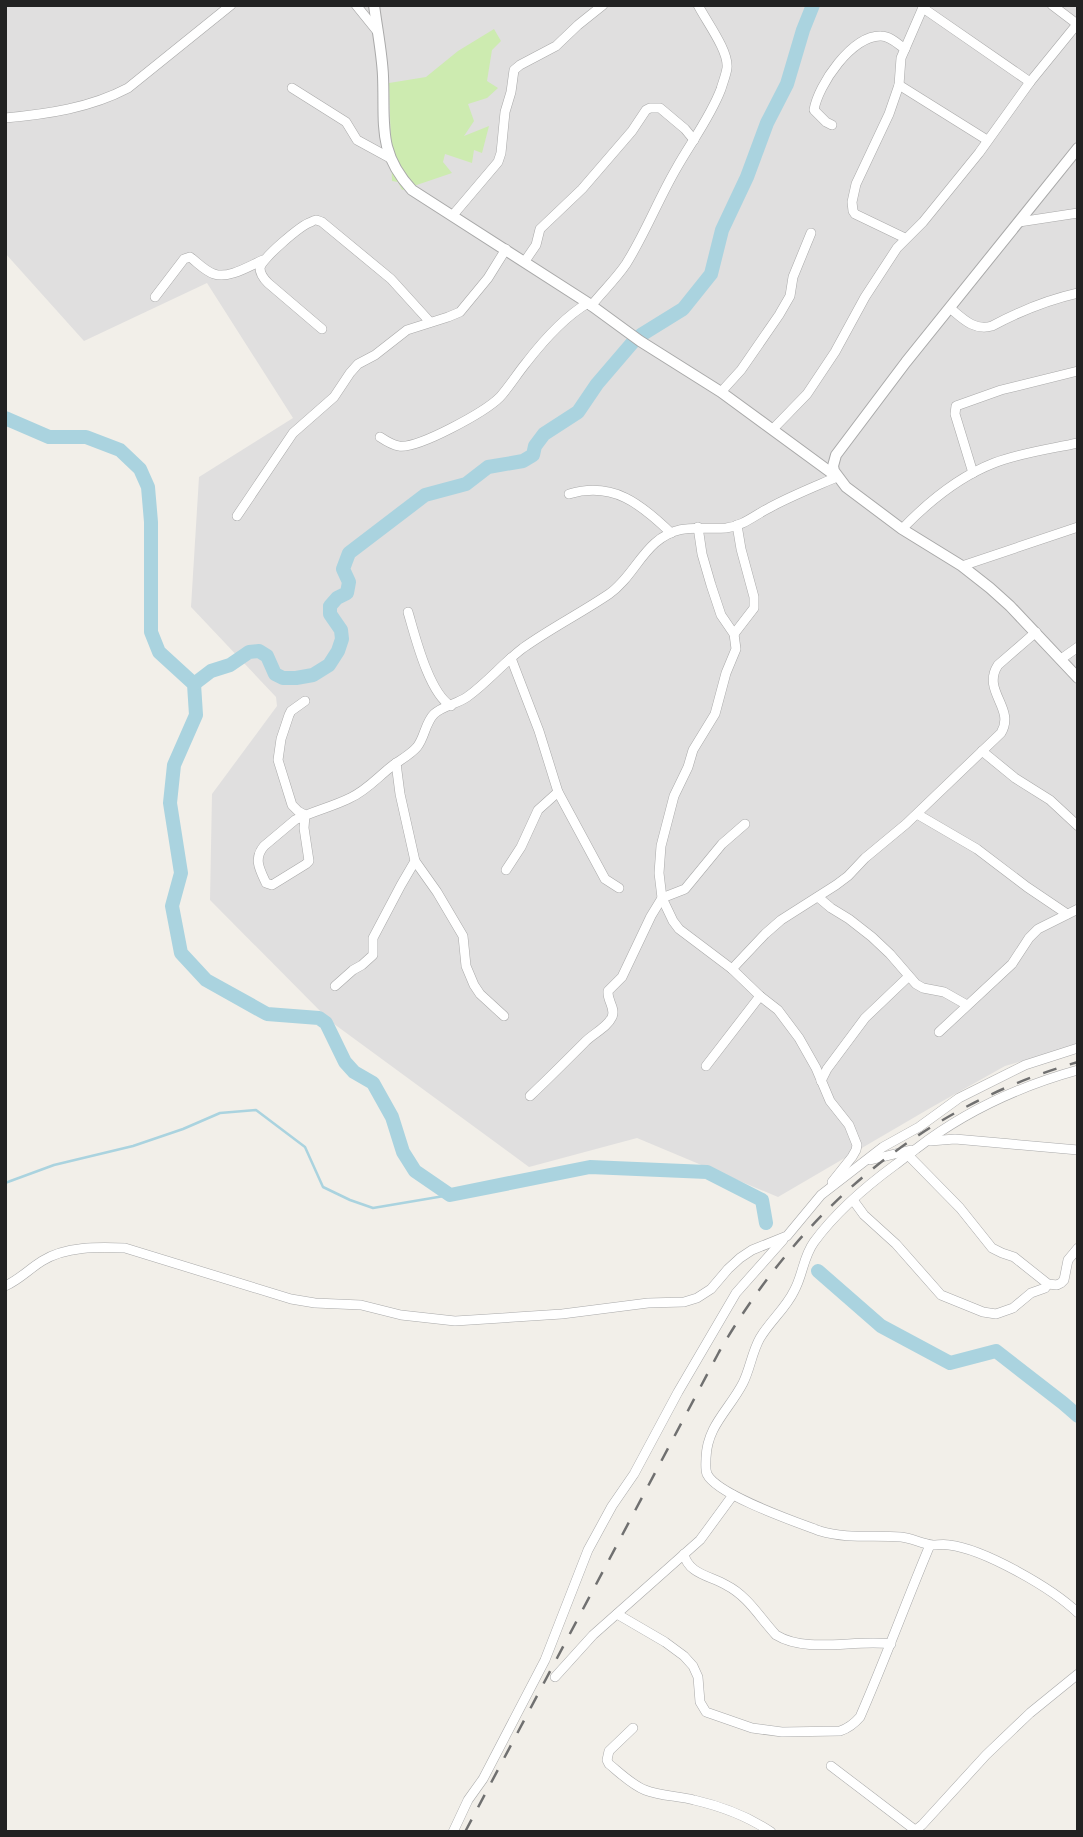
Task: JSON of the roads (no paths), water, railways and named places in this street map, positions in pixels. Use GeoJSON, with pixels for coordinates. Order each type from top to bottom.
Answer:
{"type":"FeatureCollection","features":[{"type":"Feature","properties":{"kind":"street"},"geometry":{"type":"LineString","coordinates":[[5,118],[77,108],[116,94],[128,88],[231,5]]}},
{"type":"Feature","properties":{"kind":"street"},"geometry":{"type":"LineString","coordinates":[[356,5],[377,32]]}},
{"type":"Feature","properties":{"kind":"street"},"geometry":{"type":"LineString","coordinates":[[374,5],[383,77],[383,128],[390,158],[399,176],[412,190],[525,261],[640,341],[721,392],[902,528],[962,566],[1010,606],[1078,678]]}},
{"type":"Feature","properties":{"kind":"street"},"geometry":{"type":"LineString","coordinates":[[453,215],[498,162],[514,70],[556,46],[603,5]]}},
{"type":"Feature","properties":{"kind":"street"},"geometry":{"type":"LineString","coordinates":[[380,437],[398,446],[415,445],[492,404],[544,342],[569,316],[589,304],[626,264],[647,228],[655,206],[671,177],[709,116],[727,71],[722,49],[698,5]]}},
{"type":"Feature","properties":{"kind":"street"},"geometry":{"type":"LineString","coordinates":[[773,429],[807,394],[835,352],[865,297],[905,238],[923,222],[1078,23],[1052,5]]}},
{"type":"Feature","properties":{"kind":"street"},"geometry":{"type":"LineString","coordinates":[[905,238],[855,214],[852,207],[856,184],[889,114],[899,85],[901,58],[924,7],[1030,82]]}},
{"type":"Feature","properties":{"kind":"street"},"geometry":{"type":"LineString","coordinates":[[832,125],[814,110],[816,97],[832,70],[862,41],[880,36],[891,39],[905,49]]}},
{"type":"Feature","properties":{"kind":"street"},"geometry":{"type":"LineString","coordinates":[[899,85],[987,140]]}},
{"type":"Feature","properties":{"kind":"street"},"geometry":{"type":"LineString","coordinates":[[292,88],[346,122],[357,140],[390,158]]}},
{"type":"Feature","properties":{"kind":"street"},"geometry":{"type":"LineString","coordinates":[[525,261],[536,245],[540,229],[582,188],[632,131],[646,110],[660,108],[694,140]]}},
{"type":"Feature","properties":{"kind":"street"},"geometry":{"type":"LineString","coordinates":[[837,477],[833,466],[836,455],[906,362],[1078,148]]}},
{"type":"Feature","properties":{"kind":"street"},"geometry":{"type":"LineString","coordinates":[[1019,222],[1078,213]]}},
{"type":"Feature","properties":{"kind":"street"},"geometry":{"type":"LineString","coordinates":[[321,330],[264,279],[260,268],[265,259],[307,223],[317,220],[391,279],[430,322]]}},
{"type":"Feature","properties":{"kind":"street"},"geometry":{"type":"LineString","coordinates":[[721,392],[741,370],[790,296],[793,277],[811,233]]}},
{"type":"Feature","properties":{"kind":"street"},"geometry":{"type":"LineString","coordinates":[[237,516],[293,433],[334,397],[358,364],[375,355],[407,330],[448,317],[464,308],[488,278],[506,249]]}},
{"type":"Feature","properties":{"kind":"street"},"geometry":{"type":"LineString","coordinates":[[155,297],[187,257],[217,275],[233,273],[265,259]]}},
{"type":"Feature","properties":{"kind":"street"},"geometry":{"type":"LineString","coordinates":[[950,308],[974,326],[985,328],[1029,307],[1078,293]]}},
{"type":"Feature","properties":{"kind":"street"},"geometry":{"type":"LineString","coordinates":[[973,473],[954,414],[956,406],[1001,390],[1078,371]]}},
{"type":"Feature","properties":{"kind":"street"},"geometry":{"type":"LineString","coordinates":[[902,528],[937,497],[973,473],[1008,459],[1078,443]]}},
{"type":"Feature","properties":{"kind":"street"},"geometry":{"type":"LineString","coordinates":[[305,815],[304,828],[309,861],[269,885],[257,863],[260,850],[286,827],[305,815],[363,791],[418,746],[432,716],[468,697],[511,658],[548,631],[611,592],[655,543],[684,528],[737,526],[837,477]]}},
{"type":"Feature","properties":{"kind":"street"},"geometry":{"type":"LineString","coordinates":[[569,494],[586,490],[615,492],[633,501],[671,533]]}},
{"type":"Feature","properties":{"kind":"street"},"geometry":{"type":"LineString","coordinates":[[734,634],[754,608],[754,597],[737,526]]}},
{"type":"Feature","properties":{"kind":"street"},"geometry":{"type":"LineString","coordinates":[[453,1832],[545,1660],[588,1550],[736,1293],[787,1236],[856,1150],[857,1144],[849,1125],[830,1101],[799,1038],[787,1020],[732,969],[679,929],[662,898],[659,866],[671,804],[693,750],[715,713],[736,649],[734,634],[721,615],[711,585],[698,527]]}},
{"type":"Feature","properties":{"kind":"street"},"geometry":{"type":"LineString","coordinates":[[962,566],[1078,527]]}},
{"type":"Feature","properties":{"kind":"street"},"geometry":{"type":"LineString","coordinates":[[408,612],[427,670],[441,699],[451,706]]}},
{"type":"Feature","properties":{"kind":"street"},"geometry":{"type":"LineString","coordinates":[[732,969],[758,940],[781,920],[836,885],[858,867],[1001,733],[1005,722],[992,681],[993,672],[1036,632]]}},
{"type":"Feature","properties":{"kind":"street"},"geometry":{"type":"LineString","coordinates":[[1061,659],[1078,647]]}},
{"type":"Feature","properties":{"kind":"street"},"geometry":{"type":"LineString","coordinates":[[511,658],[558,792],[605,879],[619,888]]}},
{"type":"Feature","properties":{"kind":"street"},"geometry":{"type":"LineString","coordinates":[[305,701],[289,715],[278,760],[292,805],[305,815]]}},
{"type":"Feature","properties":{"kind":"street"},"geometry":{"type":"LineString","coordinates":[[982,751],[1015,778],[1050,800],[1078,826]]}},
{"type":"Feature","properties":{"kind":"street"},"geometry":{"type":"LineString","coordinates":[[396,763],[415,861],[463,936],[466,966],[474,985],[504,1016]]}},
{"type":"Feature","properties":{"kind":"street"},"geometry":{"type":"LineString","coordinates":[[506,870],[521,847],[538,810],[558,792]]}},
{"type":"Feature","properties":{"kind":"street"},"geometry":{"type":"LineString","coordinates":[[917,814],[977,849],[1067,914]]}},
{"type":"Feature","properties":{"kind":"street"},"geometry":{"type":"LineString","coordinates":[[530,1096],[613,1015],[613,1007],[607,997],[608,991],[622,977],[662,898],[685,889],[722,844],[745,824]]}},
{"type":"Feature","properties":{"kind":"street"},"geometry":{"type":"LineString","coordinates":[[335,986],[373,955],[373,938],[415,861]]}},
{"type":"Feature","properties":{"kind":"street"},"geometry":{"type":"LineString","coordinates":[[818,897],[872,937],[916,984],[944,992],[967,1005]]}},
{"type":"Feature","properties":{"kind":"street"},"geometry":{"type":"LineString","coordinates":[[939,1032],[1012,964],[1038,929],[1078,909]]}},
{"type":"Feature","properties":{"kind":"street"},"geometry":{"type":"LineString","coordinates":[[821,1081],[865,1018],[908,977]]}},
{"type":"Feature","properties":{"kind":"street"},"geometry":{"type":"LineString","coordinates":[[706,1066],[760,996]]}},
{"type":"Feature","properties":{"kind":"street"},"geometry":{"type":"LineString","coordinates":[[821,1195],[883,1147],[919,1127],[959,1098],[1026,1065],[1078,1048]]}},
{"type":"Feature","properties":{"kind":"street"},"geometry":{"type":"LineString","coordinates":[[1078,1070],[1007,1095],[956,1122],[876,1179],[853,1200],[828,1226],[806,1255],[795,1290],[761,1336],[743,1384],[712,1429],[706,1448],[706,1473],[733,1495],[833,1535],[910,1538],[930,1545],[949,1545],[976,1552],[1029,1578],[1078,1613]]}},
{"type":"Feature","properties":{"kind":"street"},"geometry":{"type":"LineString","coordinates":[[926,1142],[954,1139],[1078,1150]]}},
{"type":"Feature","properties":{"kind":"street"},"geometry":{"type":"LineString","coordinates":[[864,1161],[912,1152]]}},
{"type":"Feature","properties":{"kind":"street"},"geometry":{"type":"LineString","coordinates":[[912,1152],[992,1248],[1014,1257],[1048,1284],[1057,1285],[1064,1280],[1068,1260],[1078,1248]]}},
{"type":"Feature","properties":{"kind":"street"},"geometry":{"type":"LineString","coordinates":[[853,1200],[864,1215],[896,1244],[941,1295],[983,1312],[996,1314],[1013,1308],[1031,1293],[1045,1288],[1048,1284]]}},
{"type":"Feature","properties":{"kind":"street"},"geometry":{"type":"LineString","coordinates":[[5,1286],[58,1253],[105,1247],[125,1248],[291,1299],[315,1303],[361,1305],[401,1315],[455,1321],[549,1315],[648,1303],[684,1302],[697,1298],[711,1289],[740,1258],[752,1250],[787,1236]]}},
{"type":"Feature","properties":{"kind":"street"},"geometry":{"type":"LineString","coordinates":[[555,1677],[593,1634],[700,1540],[733,1495]]}},
{"type":"Feature","properties":{"kind":"street"},"geometry":{"type":"LineString","coordinates":[[617,1614],[684,1656],[698,1677],[699,1702],[706,1712],[752,1728],[782,1732],[840,1731],[847,1729],[860,1717],[930,1545]]}},
{"type":"Feature","properties":{"kind":"street"},"geometry":{"type":"LineString","coordinates":[[684,1554],[689,1566],[695,1571],[736,1590],[776,1636],[784,1640],[821,1644],[891,1644]]}},
{"type":"Feature","properties":{"kind":"street"},"geometry":{"type":"LineString","coordinates":[[831,1766],[914,1831],[1021,1721],[1078,1674]]}},
{"type":"Feature","properties":{"kind":"street"},"geometry":{"type":"LineString","coordinates":[[632,1728],[608,1751],[607,1760],[635,1784],[645,1790],[696,1800],[722,1809],[771,1832]]}},
{"type":"Feature","properties":{"kind":"waterway"},"geometry":{"type":"LineString","coordinates":[[641,335],[683,309],[711,274],[722,230],[747,177],[767,123],[787,84],[813,5]]}},
{"type":"Feature","properties":{"kind":"waterway"},"geometry":{"type":"LineString","coordinates":[[194,684],[211,671],[230,665],[249,652],[259,651],[267,656],[275,674],[283,678],[313,675],[329,665],[342,639],[341,630],[330,614],[330,606],[337,598],[347,593],[349,582],[343,569],[349,553],[425,495],[466,484],[488,467],[523,461],[533,455],[535,446],[544,434],[578,412],[597,384],[633,342]]}},
{"type":"Feature","properties":{"kind":"waterway"},"geometry":{"type":"LineString","coordinates":[[5,418],[49,437],[86,437],[120,450],[140,469],[148,487],[151,522],[151,632],[159,652],[194,684],[196,715],[174,765],[170,803],[181,873],[172,906],[181,953],[206,980],[267,1014],[319,1018],[326,1023],[345,1062],[354,1072],[373,1083],[392,1117],[403,1152],[415,1171],[450,1195],[590,1167],[707,1172],[762,1200],[766,1223]]}},
{"type":"Feature","properties":{"kind":"waterway"},"geometry":{"type":"LineString","coordinates":[[5,1183],[54,1165],[133,1146],[220,1113],[256,1110],[305,1147],[323,1187],[350,1200],[373,1208],[450,1195]]}},
{"type":"Feature","properties":{"kind":"waterway"},"geometry":{"type":"LineString","coordinates":[[818,1271],[881,1326],[950,1363],[996,1351],[1078,1416]]}},
{"type":"Feature","properties":{"kind":"railway"},"geometry":{"type":"LineString","coordinates":[[465,1832],[719,1352],[751,1301],[787,1254],[827,1211],[870,1171],[916,1137],[967,1107],[1021,1082],[1078,1062]]}}]}
